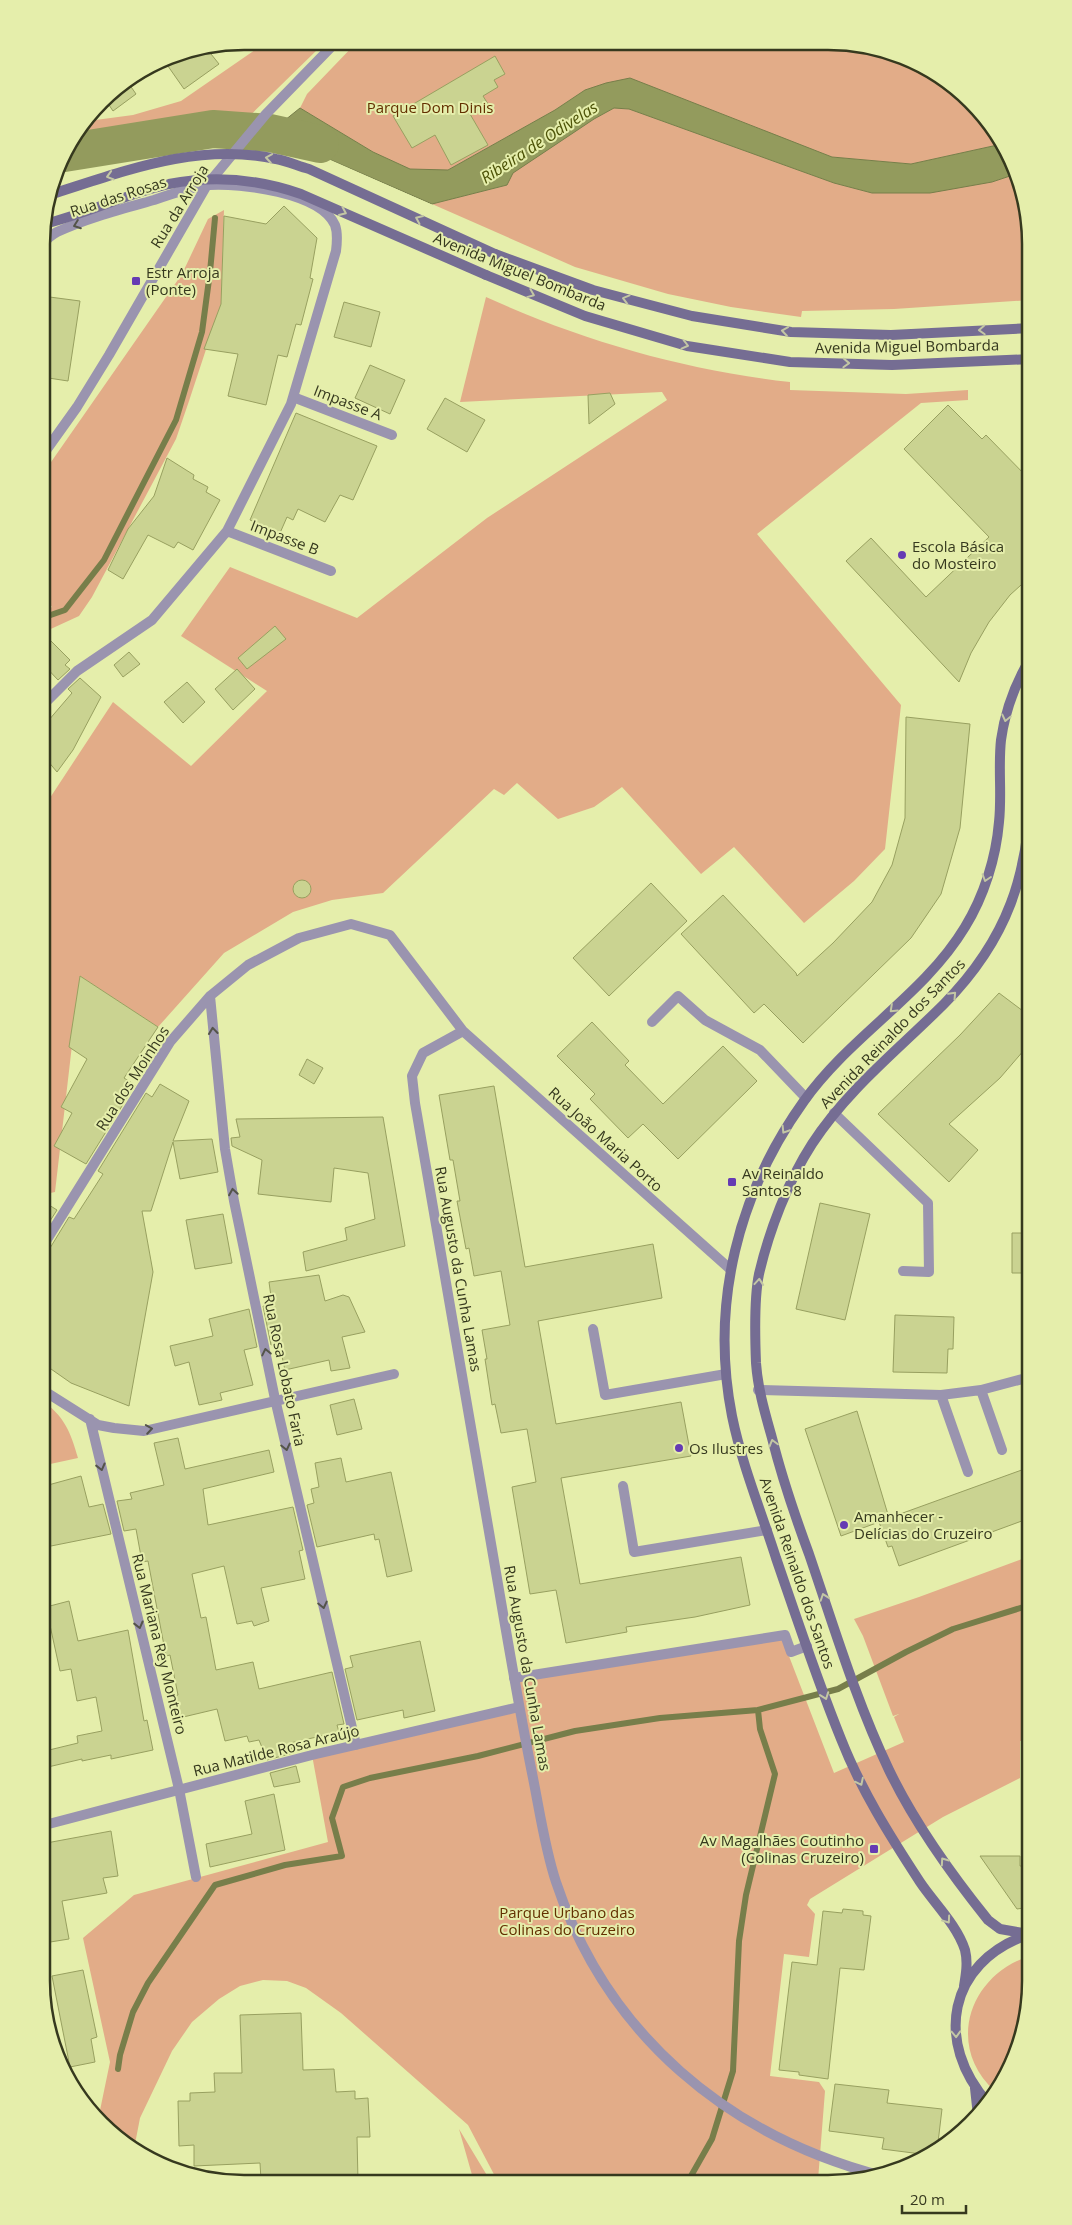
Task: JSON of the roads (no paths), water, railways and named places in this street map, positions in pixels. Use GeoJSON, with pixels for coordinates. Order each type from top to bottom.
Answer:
{"type":"FeatureCollection","features":[{"type":"Feature","properties":{"kind":"main road","name":"Avenida Miguel Bombarda"},"geometry":{"type":"LineString","coordinates":[[57,192],[163,160],[203,154],[241,154],[276,159],[309,169],[495,254],[593,290],[692,316],[791,332],[891,335],[1022,328]]}},
{"type":"Feature","properties":{"kind":"main road","name":"Avenida Miguel Bombarda"},"geometry":{"type":"LineString","coordinates":[[52,222],[168,185],[206,179],[241,179],[273,184],[302,194],[486,275],[585,316],[687,346],[790,362],[892,365],[1022,359]]}},
{"type":"Feature","properties":{"kind":"main road","name":"Avenida Reinaldo dos Santos"},"geometry":{"type":"LineString","coordinates":[[964,1986],[967,1964],[966,1953],[960,1938],[922,1885],[871,1805],[840,1738],[808,1650],[746,1468],[732,1417],[726,1374],[725,1324],[730,1269],[752,1194],[784,1131],[806,1098],[830,1071],[928,976],[964,930],[973,912],[995,851],[999,822],[1001,739],[1022,673]]}},
{"type":"Feature","properties":{"kind":"main road","name":"Avenida Reinaldo dos Santos"},"geometry":{"type":"LineString","coordinates":[[1022,869],[1017,888],[1001,927],[964,982],[864,1080],[834,1113],[811,1146],[793,1177],[780,1207],[759,1275],[756,1359],[758,1390],[785,1488],[869,1726],[891,1774],[928,1838],[972,1901],[988,1920],[1000,1930],[1022,1933]]}},
{"type":"Feature","properties":{"kind":"main road"},"geometry":{"type":"LineString","coordinates":[[983,2097],[975,2088],[962,2064],[955,2038],[956,2012],[964,1986],[979,1964],[992,1952],[1008,1942],[1022,1937]]}},
{"type":"Feature","properties":{"kind":"main road"},"geometry":{"type":"LineString","coordinates":[[975,2088],[977,2105]]}},
{"type":"Feature","properties":{"kind":"street","name":"Rua da Arroja"},"geometry":{"type":"LineString","coordinates":[[50,445],[77,407],[109,355],[207,185],[266,114],[328,50]]}},
{"type":"Feature","properties":{"kind":"street","name":"Rua das Rosas"},"geometry":{"type":"LineString","coordinates":[[50,237],[55,233],[111,213],[207,185],[239,186],[279,192],[310,202],[334,224],[336,251],[293,397],[227,531],[152,620],[77,671],[50,698]]}},
{"type":"Feature","properties":{"kind":"street","name":"Impasse A"},"geometry":{"type":"LineString","coordinates":[[293,397],[392,435]]}},
{"type":"Feature","properties":{"kind":"street","name":"Impasse B"},"geometry":{"type":"LineString","coordinates":[[227,531],[331,571]]}},
{"type":"Feature","properties":{"kind":"street","name":"Rua dos Moinhos"},"geometry":{"type":"LineString","coordinates":[[50,1236],[170,1042],[210,996],[248,965],[299,938],[351,924],[390,935],[463,1031]]}},
{"type":"Feature","properties":{"kind":"street","name":"Rua Rosa Lobato Faria"},"geometry":{"type":"LineString","coordinates":[[210,996],[225,1149],[276,1399],[356,1745]]}},
{"type":"Feature","properties":{"kind":"street"},"geometry":{"type":"LineString","coordinates":[[652,1022],[678,996],[705,1020],[760,1050],[806,1098]]}},
{"type":"Feature","properties":{"kind":"street","name":"Rua João Maria Porto"},"geometry":{"type":"LineString","coordinates":[[463,1031],[730,1269]]}},
{"type":"Feature","properties":{"kind":"street","name":"Rua Augusto da Cunha Lamas"},"geometry":{"type":"LineString","coordinates":[[463,1031],[423,1053],[412,1076],[416,1113],[519,1707],[547,1851],[555,1880],[586,1952],[614,1998],[646,2037],[699,2088],[733,2112],[773,2136],[857,2172]]}},
{"type":"Feature","properties":{"kind":"street"},"geometry":{"type":"LineString","coordinates":[[834,1113],[928,1203],[929,1272],[903,1271]]}},
{"type":"Feature","properties":{"kind":"street"},"geometry":{"type":"LineString","coordinates":[[593,1329],[604,1395],[726,1374]]}},
{"type":"Feature","properties":{"kind":"street"},"geometry":{"type":"LineString","coordinates":[[50,1395],[106,1427],[144,1431],[276,1399],[394,1374]]}},
{"type":"Feature","properties":{"kind":"street"},"geometry":{"type":"LineString","coordinates":[[758,1390],[941,1395],[981,1390],[1022,1379]]}},
{"type":"Feature","properties":{"kind":"street"},"geometry":{"type":"LineString","coordinates":[[981,1390],[1002,1450]]}},
{"type":"Feature","properties":{"kind":"street"},"geometry":{"type":"LineString","coordinates":[[941,1395],[968,1472]]}},
{"type":"Feature","properties":{"kind":"street","name":"Rua Mariana Rey Monteiro"},"geometry":{"type":"LineString","coordinates":[[90,1419],[179,1789],[196,1877]]}},
{"type":"Feature","properties":{"kind":"street"},"geometry":{"type":"LineString","coordinates":[[623,1486],[634,1552],[767,1530]]}},
{"type":"Feature","properties":{"kind":"street"},"geometry":{"type":"LineString","coordinates":[[514,1678],[785,1635],[791,1652],[808,1650]]}},
{"type":"Feature","properties":{"kind":"street","name":"Rua Matilde Rosa Araújo"},"geometry":{"type":"LineString","coordinates":[[50,1824],[356,1745],[519,1707]]}},
{"type":"Feature","properties":{"kind":"water"},"geometry":{"type":"Polygon","coordinates":[[[630,78],[832,157],[911,164],[995,146],[1010,176],[992,182],[930,193],[872,193],[834,183],[629,109],[614,108],[594,119],[513,173],[507,185],[432,204],[285,140],[264,137],[300,108],[373,152],[410,169],[448,170],[555,110],[585,90],[630,78]]]}},
{"type":"Feature","properties":{"kind":"water"},"geometry":{"type":"Polygon","coordinates":[[[72,154],[88,165],[65,171],[72,154]]]}},
{"type":"Feature","properties":{"kind":"waterway","name":"Ribeira de Odivelas"},"geometry":{"type":"LineString","coordinates":[[74,151],[213,129],[270,133],[320,144]]}},
{"type":"Feature","properties":{"kind":"waterway"},"geometry":{"type":"LineString","coordinates":[[50,615],[65,610],[104,560],[176,420],[202,332],[215,218]]}},
{"type":"Feature","properties":{"kind":"waterway"},"geometry":{"type":"LineString","coordinates":[[692,2175],[712,2139],[733,2071],[739,1941],[746,1895],[775,1774],[760,1729],[758,1710],[838,1689],[953,1629],[1022,1607]]}},
{"type":"Feature","properties":{"kind":"waterway"},"geometry":{"type":"LineString","coordinates":[[118,2069],[120,2055],[133,2012],[148,1983],[215,1885],[285,1865],[342,1856],[332,1818],[343,1787],[370,1778],[478,1756],[575,1731],[660,1718],[758,1710]]}},
{"type":"Feature","properties":{"kind":"place","name":"Estr Arroja (Ponte)"},"geometry":{"type":"Point","coordinates":[136,281]}},
{"type":"Feature","properties":{"kind":"place","name":"Escola Básica do Mosteiro"},"geometry":{"type":"Point","coordinates":[902,555]}},
{"type":"Feature","properties":{"kind":"place","name":"Av Reinaldo Santos 8"},"geometry":{"type":"Point","coordinates":[732,1182]}},
{"type":"Feature","properties":{"kind":"place","name":"Os Ilustres"},"geometry":{"type":"Point","coordinates":[679,1448]}},
{"type":"Feature","properties":{"kind":"place","name":"Amanhecer - Delícias do Cruzeiro"},"geometry":{"type":"Point","coordinates":[844,1525]}},
{"type":"Feature","properties":{"kind":"place","name":"Av Magalhães Coutinho (Colinas Cruzeiro)"},"geometry":{"type":"Point","coordinates":[874,1849]}},
{"type":"Feature","properties":{"kind":"park label","name":"Parque Dom Dinis"},"geometry":{"type":"Point","coordinates":[430,107]}},
{"type":"Feature","properties":{"kind":"park label","name":"Parque Urbano das Colinas do Cruzeiro"},"geometry":{"type":"Point","coordinates":[567,1920]}}]}
